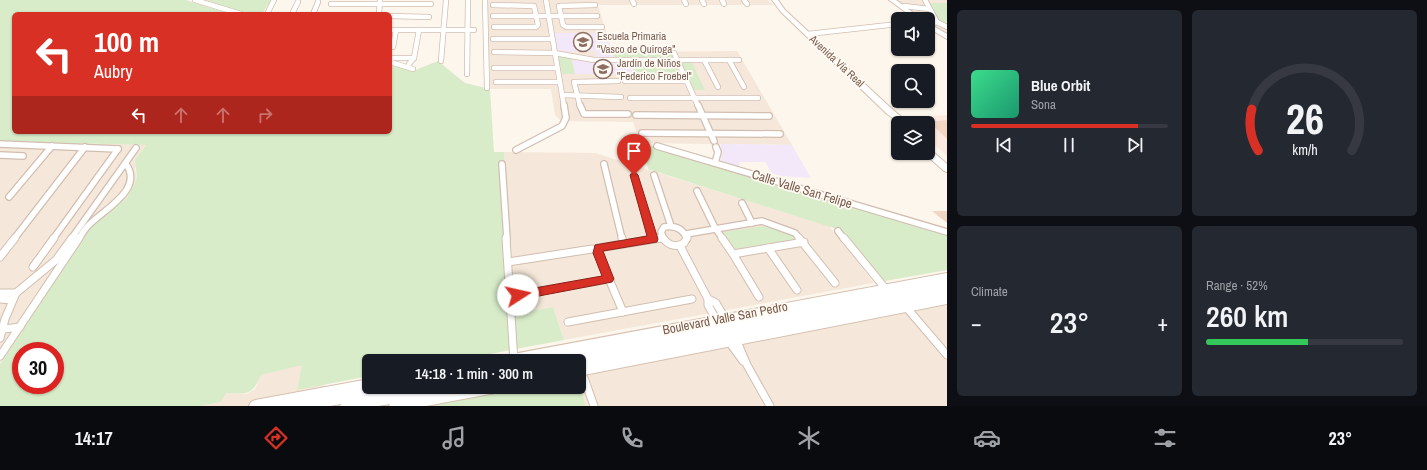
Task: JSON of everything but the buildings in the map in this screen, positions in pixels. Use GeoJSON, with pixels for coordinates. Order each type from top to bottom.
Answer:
{"type":"FeatureCollection","features":[{"type":"Feature","properties":{"kind":"main road"},"geometry":{"type":"LineString","coordinates":[[770,0],[783,11]]}},
{"type":"Feature","properties":{"kind":"main road"},"geometry":{"type":"LineString","coordinates":[[775,0],[783,11]]}},
{"type":"Feature","properties":{"kind":"main road"},"geometry":{"type":"LineString","coordinates":[[892,0],[909,12]]}},
{"type":"Feature","properties":{"kind":"main road","name":"Avenida Vía Real"},"geometry":{"type":"LineString","coordinates":[[783,11],[895,116]]}},
{"type":"Feature","properties":{"kind":"main road"},"geometry":{"type":"LineString","coordinates":[[935,29],[947,37]]}},
{"type":"Feature","properties":{"kind":"main road","name":"Avenida Vía Real"},"geometry":{"type":"LineString","coordinates":[[890,112],[893,116]]}},
{"type":"Feature","properties":{"kind":"main road"},"geometry":{"type":"LineString","coordinates":[[935,151],[947,162]]}},
{"type":"Feature","properties":{"kind":"main road"},"geometry":{"type":"LineString","coordinates":[[935,159],[947,170]]}},
{"type":"Feature","properties":{"kind":"main road","name":"Boulevard Valle San Pedro"},"geometry":{"type":"LineString","coordinates":[[825,310],[885,288],[946,280]]}},
{"type":"Feature","properties":{"kind":"main road","name":"Boulevard Valle San Pedro"},"geometry":{"type":"LineString","coordinates":[[586,360],[638,346],[825,310],[946,280]]}},
{"type":"Feature","properties":{"kind":"main road","name":"Boulevard Valle San Pedro"},"geometry":{"type":"LineString","coordinates":[[585,354],[638,346],[825,310],[947,291]]}},
{"type":"Feature","properties":{"kind":"main road","name":"Boulevard Valle San Pedro"},"geometry":{"type":"LineString","coordinates":[[825,310],[906,307],[947,299]]}},
{"type":"Feature","properties":{"kind":"main road","name":"Boulevard Valle San Pedro"},"geometry":{"type":"LineString","coordinates":[[567,354],[638,346]]}},
{"type":"Feature","properties":{"kind":"main road","name":"Boulevard Valle San Pedro"},"geometry":{"type":"LineString","coordinates":[[586,372],[638,346]]}},
{"type":"Feature","properties":{"kind":"main road"},"geometry":{"type":"LineString","coordinates":[[255,406],[362,386]]}},
{"type":"Feature","properties":{"kind":"main road"},"geometry":{"type":"LineString","coordinates":[[298,406],[363,394]]}},
{"type":"Feature","properties":{"kind":"main road"},"geometry":{"type":"LineString","coordinates":[[346,406],[410,394]]}},
{"type":"Feature","properties":{"kind":"main road"},"geometry":{"type":"LineString","coordinates":[[395,406],[458,394]]}},
{"type":"Feature","properties":{"kind":"street"},"geometry":{"type":"LineString","coordinates":[[195,0],[234,12]]}},
{"type":"Feature","properties":{"kind":"street"},"geometry":{"type":"LineString","coordinates":[[268,12],[274,0]]}},
{"type":"Feature","properties":{"kind":"street"},"geometry":{"type":"LineString","coordinates":[[441,61],[446,0]]}},
{"type":"Feature","properties":{"kind":"street"},"geometry":{"type":"LineString","coordinates":[[467,74],[468,0]]}},
{"type":"Feature","properties":{"kind":"street"},"geometry":{"type":"LineString","coordinates":[[485,0],[487,88]]}},
{"type":"Feature","properties":{"kind":"street"},"geometry":{"type":"LineString","coordinates":[[516,150],[562,126],[565,123],[566,118],[546,0]]}},
{"type":"Feature","properties":{"kind":"street"},"geometry":{"type":"LineString","coordinates":[[925,0],[929,9],[940,24]]}},
{"type":"Feature","properties":{"kind":"street"},"geometry":{"type":"LineString","coordinates":[[293,12],[298,2]]}},
{"type":"Feature","properties":{"kind":"street"},"geometry":{"type":"LineString","coordinates":[[314,12],[318,2]]}},
{"type":"Feature","properties":{"kind":"street"},"geometry":{"type":"LineString","coordinates":[[331,4],[381,2],[431,4]]}},
{"type":"Feature","properties":{"kind":"street"},"geometry":{"type":"LineString","coordinates":[[379,12],[381,2]]}},
{"type":"Feature","properties":{"kind":"street"},"geometry":{"type":"LineString","coordinates":[[493,5],[534,6],[538,26],[494,27]]}},
{"type":"Feature","properties":{"kind":"street"},"geometry":{"type":"LineString","coordinates":[[595,5],[559,6],[564,27],[602,27]]}},
{"type":"Feature","properties":{"kind":"street"},"geometry":{"type":"LineString","coordinates":[[904,6],[929,9]]}},
{"type":"Feature","properties":{"kind":"street"},"geometry":{"type":"LineString","coordinates":[[392,16],[429,16]]}},
{"type":"Feature","properties":{"kind":"street"},"geometry":{"type":"LineString","coordinates":[[493,16],[597,16]]}},
{"type":"Feature","properties":{"kind":"street"},"geometry":{"type":"LineString","coordinates":[[935,24],[940,24],[947,27]]}},
{"type":"Feature","properties":{"kind":"street"},"geometry":{"type":"LineString","coordinates":[[808,34],[891,25]]}},
{"type":"Feature","properties":{"kind":"street"},"geometry":{"type":"LineString","coordinates":[[392,30],[474,30]]}},
{"type":"Feature","properties":{"kind":"street"},"geometry":{"type":"LineString","coordinates":[[393,47],[396,30]]}},
{"type":"Feature","properties":{"kind":"street"},"geometry":{"type":"LineString","coordinates":[[409,64],[414,58],[418,30]]}},
{"type":"Feature","properties":{"kind":"street"},"geometry":{"type":"LineString","coordinates":[[493,39],[552,39]]}},
{"type":"Feature","properties":{"kind":"street"},"geometry":{"type":"LineString","coordinates":[[494,52],[554,53],[594,60],[739,60]]}},
{"type":"Feature","properties":{"kind":"street"},"geometry":{"type":"LineString","coordinates":[[674,54],[715,144],[718,152],[715,163]]}},
{"type":"Feature","properties":{"kind":"street"},"geometry":{"type":"LineString","coordinates":[[392,58],[414,58]]}},
{"type":"Feature","properties":{"kind":"street"},"geometry":{"type":"LineString","coordinates":[[704,60],[718,87]]}},
{"type":"Feature","properties":{"kind":"street"},"geometry":{"type":"LineString","coordinates":[[729,60],[744,87]]}},
{"type":"Feature","properties":{"kind":"street"},"geometry":{"type":"LineString","coordinates":[[392,63],[413,69]]}},
{"type":"Feature","properties":{"kind":"street"},"geometry":{"type":"LineString","coordinates":[[494,68],[557,68]]}},
{"type":"Feature","properties":{"kind":"street"},"geometry":{"type":"LineString","coordinates":[[618,81],[574,82],[582,113],[628,114]]}},
{"type":"Feature","properties":{"kind":"street"},"geometry":{"type":"LineString","coordinates":[[625,81],[687,81]]}},
{"type":"Feature","properties":{"kind":"street"},"geometry":{"type":"LineString","coordinates":[[496,82],[560,82]]}},
{"type":"Feature","properties":{"kind":"street"},"geometry":{"type":"LineString","coordinates":[[562,97],[621,97]]}},
{"type":"Feature","properties":{"kind":"street"},"geometry":{"type":"LineString","coordinates":[[630,98],[758,98]]}},
{"type":"Feature","properties":{"kind":"street"},"geometry":{"type":"LineString","coordinates":[[636,115],[770,116]]}},
{"type":"Feature","properties":{"kind":"street"},"geometry":{"type":"LineString","coordinates":[[642,133],[780,134]]}},
{"type":"Feature","properties":{"kind":"street"},"geometry":{"type":"LineString","coordinates":[[0,144],[118,148],[33,267]]}},
{"type":"Feature","properties":{"kind":"street"},"geometry":{"type":"LineString","coordinates":[[9,196],[52,146]]}},
{"type":"Feature","properties":{"kind":"street","name":"Calle Valle San Felipe"},"geometry":{"type":"LineString","coordinates":[[657,146],[947,232]]}},
{"type":"Feature","properties":{"kind":"street"},"geometry":{"type":"LineString","coordinates":[[0,257],[85,147]]}},
{"type":"Feature","properties":{"kind":"street"},"geometry":{"type":"LineString","coordinates":[[0,338],[4,329],[5,319],[16,293],[56,260],[136,148]]}},
{"type":"Feature","properties":{"kind":"street"},"geometry":{"type":"LineString","coordinates":[[0,155],[23,156]]}},
{"type":"Feature","properties":{"kind":"street"},"geometry":{"type":"LineString","coordinates":[[0,356],[86,228],[120,198],[131,181],[131,171],[126,164]]}},
{"type":"Feature","properties":{"kind":"street"},"geometry":{"type":"LineString","coordinates":[[502,164],[514,354]]}},
{"type":"Feature","properties":{"kind":"street"},"geometry":{"type":"LineString","coordinates":[[604,164],[623,244]]}},
{"type":"Feature","properties":{"kind":"street"},"geometry":{"type":"LineString","coordinates":[[634,175],[653,239]]}},
{"type":"Feature","properties":{"kind":"street"},"geometry":{"type":"LineString","coordinates":[[654,175],[671,226]]}},
{"type":"Feature","properties":{"kind":"street"},"geometry":{"type":"LineString","coordinates":[[697,191],[715,228],[759,297]]}},
{"type":"Feature","properties":{"kind":"street"},"geometry":{"type":"LineString","coordinates":[[742,203],[752,223]]}},
{"type":"Feature","properties":{"kind":"street"},"geometry":{"type":"LineString","coordinates":[[92,211],[101,214]]}},
{"type":"Feature","properties":{"kind":"street"},"geometry":{"type":"LineString","coordinates":[[686,234],[762,221],[795,233],[804,242],[835,283]]}},
{"type":"Feature","properties":{"kind":"street"},"geometry":{"type":"LineString","coordinates":[[508,262],[661,238],[672,246],[680,246],[685,244],[687,239],[686,234],[682,230],[671,226],[664,228],[661,232],[661,238]]}},
{"type":"Feature","properties":{"kind":"street"},"geometry":{"type":"LineString","coordinates":[[838,231],[885,288]]}},
{"type":"Feature","properties":{"kind":"street"},"geometry":{"type":"LineString","coordinates":[[733,254],[804,242]]}},
{"type":"Feature","properties":{"kind":"street"},"geometry":{"type":"LineString","coordinates":[[680,246],[708,299],[708,305],[726,329],[770,406]]}},
{"type":"Feature","properties":{"kind":"street"},"geometry":{"type":"LineString","coordinates":[[595,248],[622,312]]}},
{"type":"Feature","properties":{"kind":"street"},"geometry":{"type":"LineString","coordinates":[[768,248],[797,290]]}},
{"type":"Feature","properties":{"kind":"street"},"geometry":{"type":"LineString","coordinates":[[46,268],[57,271]]}},
{"type":"Feature","properties":{"kind":"street"},"geometry":{"type":"LineString","coordinates":[[518,295],[609,279]]}},
{"type":"Feature","properties":{"kind":"street"},"geometry":{"type":"LineString","coordinates":[[0,293],[16,293]]}},
{"type":"Feature","properties":{"kind":"street"},"geometry":{"type":"LineString","coordinates":[[0,299],[12,300]]}},
{"type":"Feature","properties":{"kind":"street"},"geometry":{"type":"LineString","coordinates":[[568,322],[692,299]]}},
{"type":"Feature","properties":{"kind":"street"},"geometry":{"type":"LineString","coordinates":[[906,307],[947,356]]}},
{"type":"Feature","properties":{"kind":"street"},"geometry":{"type":"LineString","coordinates":[[4,329],[20,327]]}},
{"type":"Feature","properties":{"kind":"street"},"geometry":{"type":"LineString","coordinates":[[586,386],[594,406]]}},
{"type":"Feature","properties":{"kind":"shaded area"},"geometry":{"type":"Polygon","coordinates":[[[487,0],[768,0],[773,5],[598,5],[612,52],[737,51],[792,145],[640,143],[633,122],[561,121],[555,115],[551,89],[490,89],[487,0]]]}},
{"type":"Feature","properties":{"kind":"shaded area"},"geometry":{"type":"Polygon","coordinates":[[[896,0],[947,0],[947,35],[935,27],[935,12],[912,12],[896,0]]]}},
{"type":"Feature","properties":{"kind":"shaded area","name":"Escuela Primaria \"Vasco de Quiroga\""},"geometry":{"type":"Polygon","coordinates":[[[555,33],[606,33],[613,57],[597,57],[595,51],[558,52],[555,33]]]}},
{"type":"Feature","properties":{"kind":"shaded area","name":"Jardín de Niños \"Federico Froebel\""},"geometry":{"type":"Polygon","coordinates":[[[572,60],[604,64],[631,62],[635,74],[575,74],[572,60]]]}},
{"type":"Feature","properties":{"kind":"shaded area"},"geometry":{"type":"Polygon","coordinates":[[[947,115],[947,156],[935,145],[935,116],[947,115]]]}},
{"type":"Feature","properties":{"kind":"shaded area"},"geometry":{"type":"Polygon","coordinates":[[[0,141],[146,145],[135,169],[137,178],[127,199],[94,222],[15,342],[12,342],[12,346],[0,364],[0,141]]]}},
{"type":"Feature","properties":{"kind":"shaded area"},"geometry":{"type":"Polygon","coordinates":[[[721,144],[792,145],[811,178],[781,176],[772,173],[765,162],[740,162],[739,167],[721,161],[721,144]]]}},
{"type":"Feature","properties":{"kind":"shaded area"},"geometry":{"type":"Polygon","coordinates":[[[504,152],[595,153],[829,226],[874,283],[564,340],[553,307],[513,314],[504,152]]]}},
{"type":"Feature","properties":{"kind":"shaded area"},"geometry":{"type":"Polygon","coordinates":[[[947,304],[947,406],[586,406],[582,394],[586,394],[586,375],[947,304]]]}},
{"type":"Feature","properties":{"kind":"shaded area"},"geometry":{"type":"Polygon","coordinates":[[[303,364],[297,389],[325,384],[325,406],[201,406],[221,402],[226,393],[247,394],[255,389],[261,375],[303,364]]]}},
{"type":"Feature","properties":{"kind":"green space"},"geometry":{"type":"Polygon","coordinates":[[[0,0],[186,0],[224,12],[12,12],[12,134],[392,134],[392,65],[413,71],[438,61],[465,83],[490,89],[494,152],[504,152],[513,314],[553,307],[564,340],[489,354],[362,354],[362,377],[297,390],[302,365],[261,375],[252,390],[239,394],[226,393],[221,402],[201,406],[0,406],[0,364],[12,346],[12,394],[64,394],[64,342],[15,342],[94,222],[127,198],[137,178],[135,160],[146,145],[0,141],[0,0]]]}},
{"type":"Feature","properties":{"kind":"green space"},"geometry":{"type":"Polygon","coordinates":[[[206,0],[271,0],[263,12],[242,12],[206,0]]]}},
{"type":"Feature","properties":{"kind":"green space"},"geometry":{"type":"Polygon","coordinates":[[[929,3],[947,3],[947,26],[939,21],[929,3]]]}},
{"type":"Feature","properties":{"kind":"green space"},"geometry":{"type":"Polygon","coordinates":[[[613,53],[671,53],[674,59],[614,58],[613,53]]]}},
{"type":"Feature","properties":{"kind":"green space"},"geometry":{"type":"Polygon","coordinates":[[[562,56],[571,58],[575,74],[562,74],[559,58],[562,56]]]}},
{"type":"Feature","properties":{"kind":"green space"},"geometry":{"type":"Polygon","coordinates":[[[631,62],[675,62],[680,73],[635,74],[631,62]]]}},
{"type":"Feature","properties":{"kind":"green space"},"geometry":{"type":"Polygon","coordinates":[[[681,63],[692,63],[705,90],[694,90],[681,63]]]}},
{"type":"Feature","properties":{"kind":"green space"},"geometry":{"type":"Polygon","coordinates":[[[642,143],[947,234],[947,270],[885,281],[843,231],[648,169],[642,143]]]}},
{"type":"Feature","properties":{"kind":"green space"},"geometry":{"type":"Polygon","coordinates":[[[764,226],[793,235],[796,239],[735,249],[724,232],[764,226]]]}},
{"type":"Feature","properties":{"kind":"green space"},"geometry":{"type":"Polygon","coordinates":[[[488,394],[582,394],[586,406],[429,406],[488,394]]]}},
{"type":"Feature","properties":{"kind":"place","name":"Escuela Primaria \"Vasco de Quiroga\""},"geometry":{"type":"Point","coordinates":[583,42]}},
{"type":"Feature","properties":{"kind":"place","name":"Jardín de Niños \"Federico Froebel\""},"geometry":{"type":"Point","coordinates":[603,69]}},
{"type":"Feature","properties":{"kind":"route"},"geometry":{"type":"LineString","coordinates":[[518,295],[609,279],[598,253],[598,248],[653,239],[634,175]]}}]}
